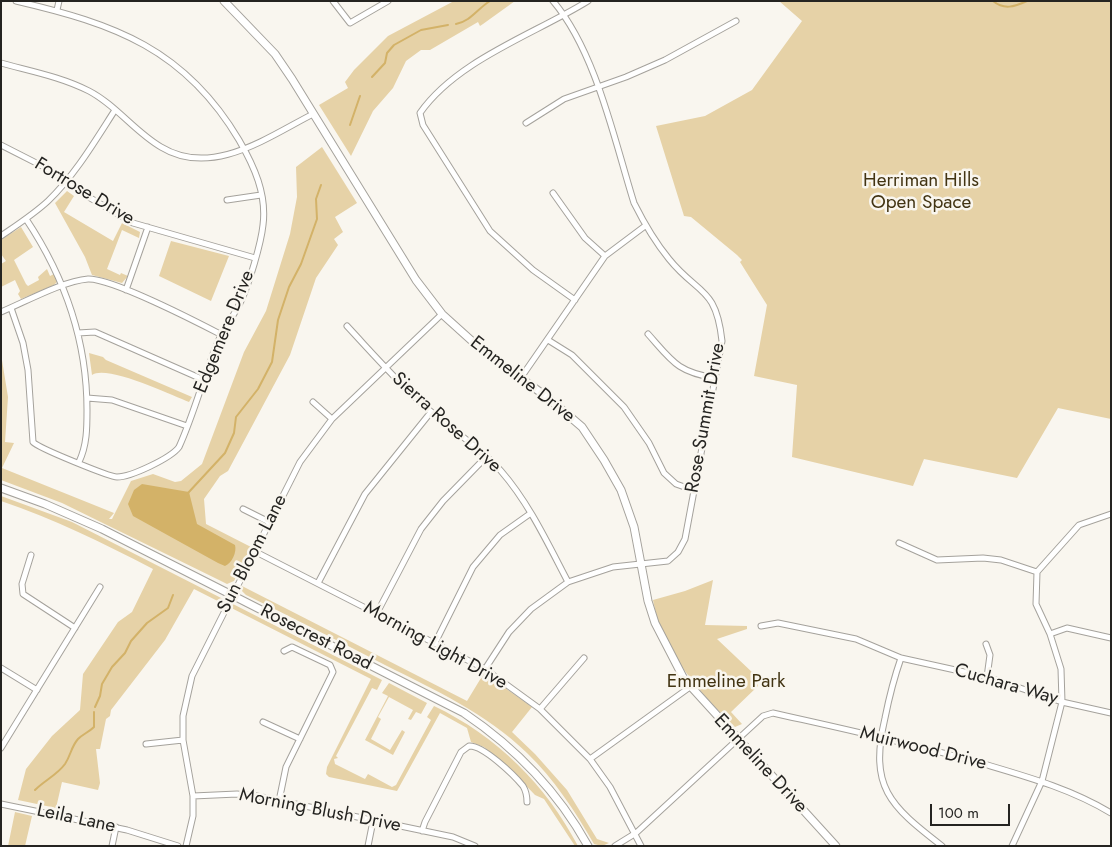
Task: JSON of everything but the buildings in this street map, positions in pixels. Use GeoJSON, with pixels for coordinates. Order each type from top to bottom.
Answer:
{"type":"FeatureCollection","features":[{"type":"Feature","properties":{"kind":"street","name":"Edgemere Drive"},"geometry":{"type":"LineString","coordinates":[[16,1],[57,10],[106,25],[135,39],[182,70],[207,92],[226,119],[256,171],[261,195],[264,224],[242,298],[222,335],[179,447],[173,454],[127,476],[110,476],[79,462]]}},
{"type":"Feature","properties":{"kind":"street"},"geometry":{"type":"LineString","coordinates":[[57,10],[59,1]]}},
{"type":"Feature","properties":{"kind":"street","name":"Emmeline Drive"},"geometry":{"type":"LineString","coordinates":[[224,1],[275,54],[416,280],[442,314],[483,351],[547,397],[582,427],[621,490],[634,527],[648,601],[655,623],[667,649],[690,687],[836,846]]}},
{"type":"Feature","properties":{"kind":"street"},"geometry":{"type":"LineString","coordinates":[[333,1],[350,23],[388,1]]}},
{"type":"Feature","properties":{"kind":"street","name":"Rose Summit Drive"},"geometry":{"type":"LineString","coordinates":[[485,669],[509,632],[531,609],[568,582],[614,567],[668,561],[678,552],[685,540],[722,341],[716,310],[708,296],[670,260],[645,226],[634,203],[583,46],[565,16],[553,1]]}},
{"type":"Feature","properties":{"kind":"street"},"geometry":{"type":"LineString","coordinates":[[575,300],[533,270],[490,231],[422,125],[420,112],[429,100],[468,68],[565,16],[588,1]]}},
{"type":"Feature","properties":{"kind":"street"},"geometry":{"type":"LineString","coordinates":[[526,123],[564,99],[665,60],[736,21]]}},
{"type":"Feature","properties":{"kind":"street"},"geometry":{"type":"LineString","coordinates":[[1,63],[52,77],[89,91],[160,147],[180,156],[204,159],[224,156],[244,149],[314,114]]}},
{"type":"Feature","properties":{"kind":"street"},"geometry":{"type":"LineString","coordinates":[[1,236],[47,202],[66,181],[115,110]]}},
{"type":"Feature","properties":{"kind":"street","name":"Fortrose Drive"},"geometry":{"type":"LineString","coordinates":[[1,145],[52,171],[80,192],[130,222],[255,258]]}},
{"type":"Feature","properties":{"kind":"street"},"geometry":{"type":"LineString","coordinates":[[553,193],[585,238],[605,256]]}},
{"type":"Feature","properties":{"kind":"street"},"geometry":{"type":"LineString","coordinates":[[227,200],[261,195]]}},
{"type":"Feature","properties":{"kind":"street"},"geometry":{"type":"LineString","coordinates":[[11,308],[23,343],[28,370],[32,441],[37,446],[79,462],[86,438],[87,398],[78,333],[63,286],[46,251],[26,218]]}},
{"type":"Feature","properties":{"kind":"street"},"geometry":{"type":"LineString","coordinates":[[520,379],[605,256],[645,226]]}},
{"type":"Feature","properties":{"kind":"street"},"geometry":{"type":"LineString","coordinates":[[126,290],[148,228]]}},
{"type":"Feature","properties":{"kind":"street"},"geometry":{"type":"LineString","coordinates":[[1,312],[63,286],[83,280],[96,279],[126,290],[222,335]]}},
{"type":"Feature","properties":{"kind":"street","name":"Sun Bloom Lane"},"geometry":{"type":"LineString","coordinates":[[186,846],[193,816],[193,796],[183,740],[183,716],[192,676],[300,462],[332,419],[442,314]]}},
{"type":"Feature","properties":{"kind":"street","name":"Sierra Rose Drive"},"geometry":{"type":"LineString","coordinates":[[347,326],[384,368],[431,412],[487,456],[516,490],[531,513],[568,582]]}},
{"type":"Feature","properties":{"kind":"street"},"geometry":{"type":"LineString","coordinates":[[78,333],[95,332],[204,380]]}},
{"type":"Feature","properties":{"kind":"street"},"geometry":{"type":"LineString","coordinates":[[648,334],[675,365],[695,375],[715,378]]}},
{"type":"Feature","properties":{"kind":"street"},"geometry":{"type":"LineString","coordinates":[[548,340],[572,355],[624,407],[649,443],[664,472],[676,484],[693,490]]}},
{"type":"Feature","properties":{"kind":"street"},"geometry":{"type":"LineString","coordinates":[[87,398],[112,400],[187,426]]}},
{"type":"Feature","properties":{"kind":"street"},"geometry":{"type":"LineString","coordinates":[[313,402],[332,419]]}},
{"type":"Feature","properties":{"kind":"street"},"geometry":{"type":"LineString","coordinates":[[318,584],[365,494],[431,412]]}},
{"type":"Feature","properties":{"kind":"street"},"geometry":{"type":"LineString","coordinates":[[377,613],[411,546],[426,522],[487,456]]}},
{"type":"Feature","properties":{"kind":"street","name":"Rosecrest Road"},"geometry":{"type":"LineString","coordinates":[[1,488],[64,512],[232,595],[436,698],[489,730],[533,769],[555,794],[588,846]]}},
{"type":"Feature","properties":{"kind":"street"},"geometry":{"type":"LineString","coordinates":[[243,508],[269,522]]}},
{"type":"Feature","properties":{"kind":"street"},"geometry":{"type":"LineString","coordinates":[[435,643],[474,567],[500,535],[531,513]]}},
{"type":"Feature","properties":{"kind":"street"},"geometry":{"type":"LineString","coordinates":[[1012,846],[1042,781],[1062,702],[1061,669],[1050,634],[1036,604],[1037,572],[1080,525],[1111,514]]}},
{"type":"Feature","properties":{"kind":"street"},"geometry":{"type":"LineString","coordinates":[[899,543],[937,560],[992,559],[1037,572]]}},
{"type":"Feature","properties":{"kind":"street","name":"Morning Light Drive"},"geometry":{"type":"LineString","coordinates":[[254,551],[485,669],[540,709],[590,759],[610,787],[636,833],[641,846]]}},
{"type":"Feature","properties":{"kind":"street"},"geometry":{"type":"LineString","coordinates":[[32,555],[22,585],[24,595],[75,628]]}},
{"type":"Feature","properties":{"kind":"street"},"geometry":{"type":"LineString","coordinates":[[2,746],[100,588]]}},
{"type":"Feature","properties":{"kind":"street","name":"Cuchara Way"},"geometry":{"type":"LineString","coordinates":[[761,626],[778,623],[828,632],[856,639],[901,658],[987,677],[1062,702],[1111,713]]}},
{"type":"Feature","properties":{"kind":"street"},"geometry":{"type":"LineString","coordinates":[[1050,634],[1067,628],[1111,638]]}},
{"type":"Feature","properties":{"kind":"street"},"geometry":{"type":"LineString","coordinates":[[986,644],[990,654],[987,677]]}},
{"type":"Feature","properties":{"kind":"street"},"geometry":{"type":"LineString","coordinates":[[279,801],[286,767],[333,672],[330,665],[292,647],[284,651]]}},
{"type":"Feature","properties":{"kind":"street"},"geometry":{"type":"LineString","coordinates":[[540,709],[584,658]]}},
{"type":"Feature","properties":{"kind":"street"},"geometry":{"type":"LineString","coordinates":[[901,658],[880,737],[878,765],[888,794],[896,806],[942,846]]}},
{"type":"Feature","properties":{"kind":"street"},"geometry":{"type":"LineString","coordinates":[[1,668],[37,690]]}},
{"type":"Feature","properties":{"kind":"street"},"geometry":{"type":"LineString","coordinates":[[590,759],[690,687]]}},
{"type":"Feature","properties":{"kind":"street","name":"Muirwood Drive"},"geometry":{"type":"LineString","coordinates":[[738,740],[763,716],[773,713],[880,737],[1042,781],[1082,796],[1111,812]]}},
{"type":"Feature","properties":{"kind":"street"},"geometry":{"type":"LineString","coordinates":[[264,722],[300,739]]}},
{"type":"Feature","properties":{"kind":"street"},"geometry":{"type":"LineString","coordinates":[[146,744],[183,740]]}},
{"type":"Feature","properties":{"kind":"street"},"geometry":{"type":"LineString","coordinates":[[615,846],[636,833],[738,740]]}},
{"type":"Feature","properties":{"kind":"street"},"geometry":{"type":"LineString","coordinates":[[422,831],[461,752],[472,746],[481,749],[523,787],[527,802]]}},
{"type":"Feature","properties":{"kind":"street","name":"Morning Blush Drive"},"geometry":{"type":"LineString","coordinates":[[193,796],[242,794],[459,839],[475,846]]}},
{"type":"Feature","properties":{"kind":"street","name":"Leila Lane"},"geometry":{"type":"LineString","coordinates":[[1,804],[116,828],[178,846]]}},
{"type":"Feature","properties":{"kind":"street"},"geometry":{"type":"LineString","coordinates":[[368,846],[373,820]]}},
{"type":"Feature","properties":{"kind":"street"},"geometry":{"type":"LineString","coordinates":[[112,846],[116,828]]}},
{"type":"Feature","properties":{"kind":"green space"},"geometry":{"type":"Polygon","coordinates":[[[454,1],[515,1],[480,26],[478,22],[430,50],[421,50],[406,61],[393,88],[373,111],[351,156],[319,105],[348,88],[345,82],[354,70],[388,36],[454,1]]]}},
{"type":"Feature","properties":{"kind":"green space","name":"Herriman Hills Open Space"},"geometry":{"type":"Polygon","coordinates":[[[779,1],[1111,1],[1111,419],[1058,408],[1017,478],[924,459],[913,486],[792,457],[797,385],[754,376],[767,305],[740,262],[742,260],[691,217],[684,216],[656,126],[705,116],[752,90],[802,21],[779,1]]]}},
{"type":"Feature","properties":{"kind":"green space"},"geometry":{"type":"Polygon","coordinates":[[[322,147],[357,203],[335,217],[343,232],[334,239],[338,245],[316,278],[290,355],[228,471],[220,476],[204,499],[206,524],[251,547],[234,581],[227,584],[62,503],[1,480],[1,354],[8,397],[5,442],[14,443],[2,468],[114,513],[109,519],[112,519],[131,481],[153,474],[175,482],[181,481],[202,464],[244,352],[266,311],[290,234],[297,197],[296,167],[322,147]]]}},
{"type":"Feature","properties":{"kind":"green space"},"geometry":{"type":"Polygon","coordinates":[[[67,191],[74,196],[64,212],[113,241],[122,223],[140,232],[139,238],[122,230],[107,269],[120,275],[121,273],[128,276],[122,283],[92,275],[85,257],[55,203],[67,191]]]}},
{"type":"Feature","properties":{"kind":"green space"},"geometry":{"type":"Polygon","coordinates":[[[21,227],[33,247],[14,260],[26,284],[28,286],[39,280],[38,277],[47,269],[50,276],[54,274],[58,281],[54,285],[21,299],[15,280],[1,287],[1,264],[6,261],[1,254],[1,240],[21,227]]]}},
{"type":"Feature","properties":{"kind":"green space"},"geometry":{"type":"Polygon","coordinates":[[[171,241],[229,256],[211,301],[159,276],[171,241]]]}},
{"type":"Feature","properties":{"kind":"green space"},"geometry":{"type":"Polygon","coordinates":[[[89,353],[103,357],[106,360],[192,397],[189,402],[155,387],[124,377],[99,373],[92,375],[89,353]]]}},
{"type":"Feature","properties":{"kind":"green space"},"geometry":{"type":"Polygon","coordinates":[[[1,496],[72,522],[382,680],[377,690],[372,688],[336,756],[338,758],[334,759],[335,764],[365,779],[368,774],[392,787],[396,785],[431,720],[427,717],[434,706],[479,732],[518,764],[551,803],[578,846],[575,846],[544,799],[535,795],[512,771],[484,747],[471,742],[467,728],[440,713],[397,791],[329,777],[326,774],[327,767],[371,679],[194,589],[165,640],[106,719],[100,749],[96,749],[100,783],[98,790],[62,782],[56,808],[18,800],[26,769],[52,736],[80,710],[83,674],[118,622],[132,612],[153,569],[78,532],[1,501],[1,496]]]}},
{"type":"Feature","properties":{"kind":"green space","name":"Emmeline Park"},"geometry":{"type":"Polygon","coordinates":[[[713,580],[705,625],[747,626],[747,629],[717,639],[754,674],[758,686],[731,712],[742,724],[735,727],[684,670],[665,637],[653,600],[685,591],[713,580]]]}},
{"type":"Feature","properties":{"kind":"green space"},"geometry":{"type":"Polygon","coordinates":[[[242,586],[467,701],[484,673],[532,707],[512,732],[535,754],[567,790],[597,839],[609,843],[602,846],[594,844],[572,808],[546,774],[527,753],[495,726],[441,693],[246,595],[241,590],[242,586]]]}},
{"type":"Feature","properties":{"kind":"green space"},"geometry":{"type":"Polygon","coordinates":[[[389,683],[427,703],[421,714],[416,712],[411,720],[408,719],[413,710],[389,697],[378,717],[381,719],[371,739],[390,750],[402,730],[405,732],[393,755],[365,740],[388,696],[382,693],[389,683]]]}},
{"type":"Feature","properties":{"kind":"green space"},"geometry":{"type":"Polygon","coordinates":[[[15,812],[32,816],[25,846],[8,846],[15,812]]]}},
{"type":"Feature","properties":{"kind":"shaded area"},"geometry":{"type":"Polygon","coordinates":[[[142,484],[189,492],[197,524],[235,545],[235,554],[232,560],[225,566],[218,563],[133,516],[128,504],[134,490],[142,484]]]}},
{"type":"Feature","properties":{"kind":"waterway"},"geometry":{"type":"LineString","coordinates":[[456,24],[470,18],[490,1]]}},
{"type":"Feature","properties":{"kind":"waterway"},"geometry":{"type":"LineString","coordinates":[[993,1],[1005,7],[1027,1]]}},
{"type":"Feature","properties":{"kind":"waterway"},"geometry":{"type":"LineString","coordinates":[[372,77],[385,63],[387,53],[394,45],[421,30],[448,25]]}},
{"type":"Feature","properties":{"kind":"waterway"},"geometry":{"type":"LineString","coordinates":[[350,125],[360,96]]}},
{"type":"Feature","properties":{"kind":"waterway"},"geometry":{"type":"LineString","coordinates":[[188,493],[225,453],[234,433],[236,417],[258,389],[272,362],[278,320],[289,287],[301,264],[317,219],[316,199],[321,185]]}},
{"type":"Feature","properties":{"kind":"waterway"},"geometry":{"type":"LineString","coordinates":[[95,707],[100,696],[102,684],[112,667],[147,623],[168,608],[173,595]]}},
{"type":"Feature","properties":{"kind":"waterway"},"geometry":{"type":"LineString","coordinates":[[35,790],[62,768],[78,739],[94,727],[94,712]]}}]}
